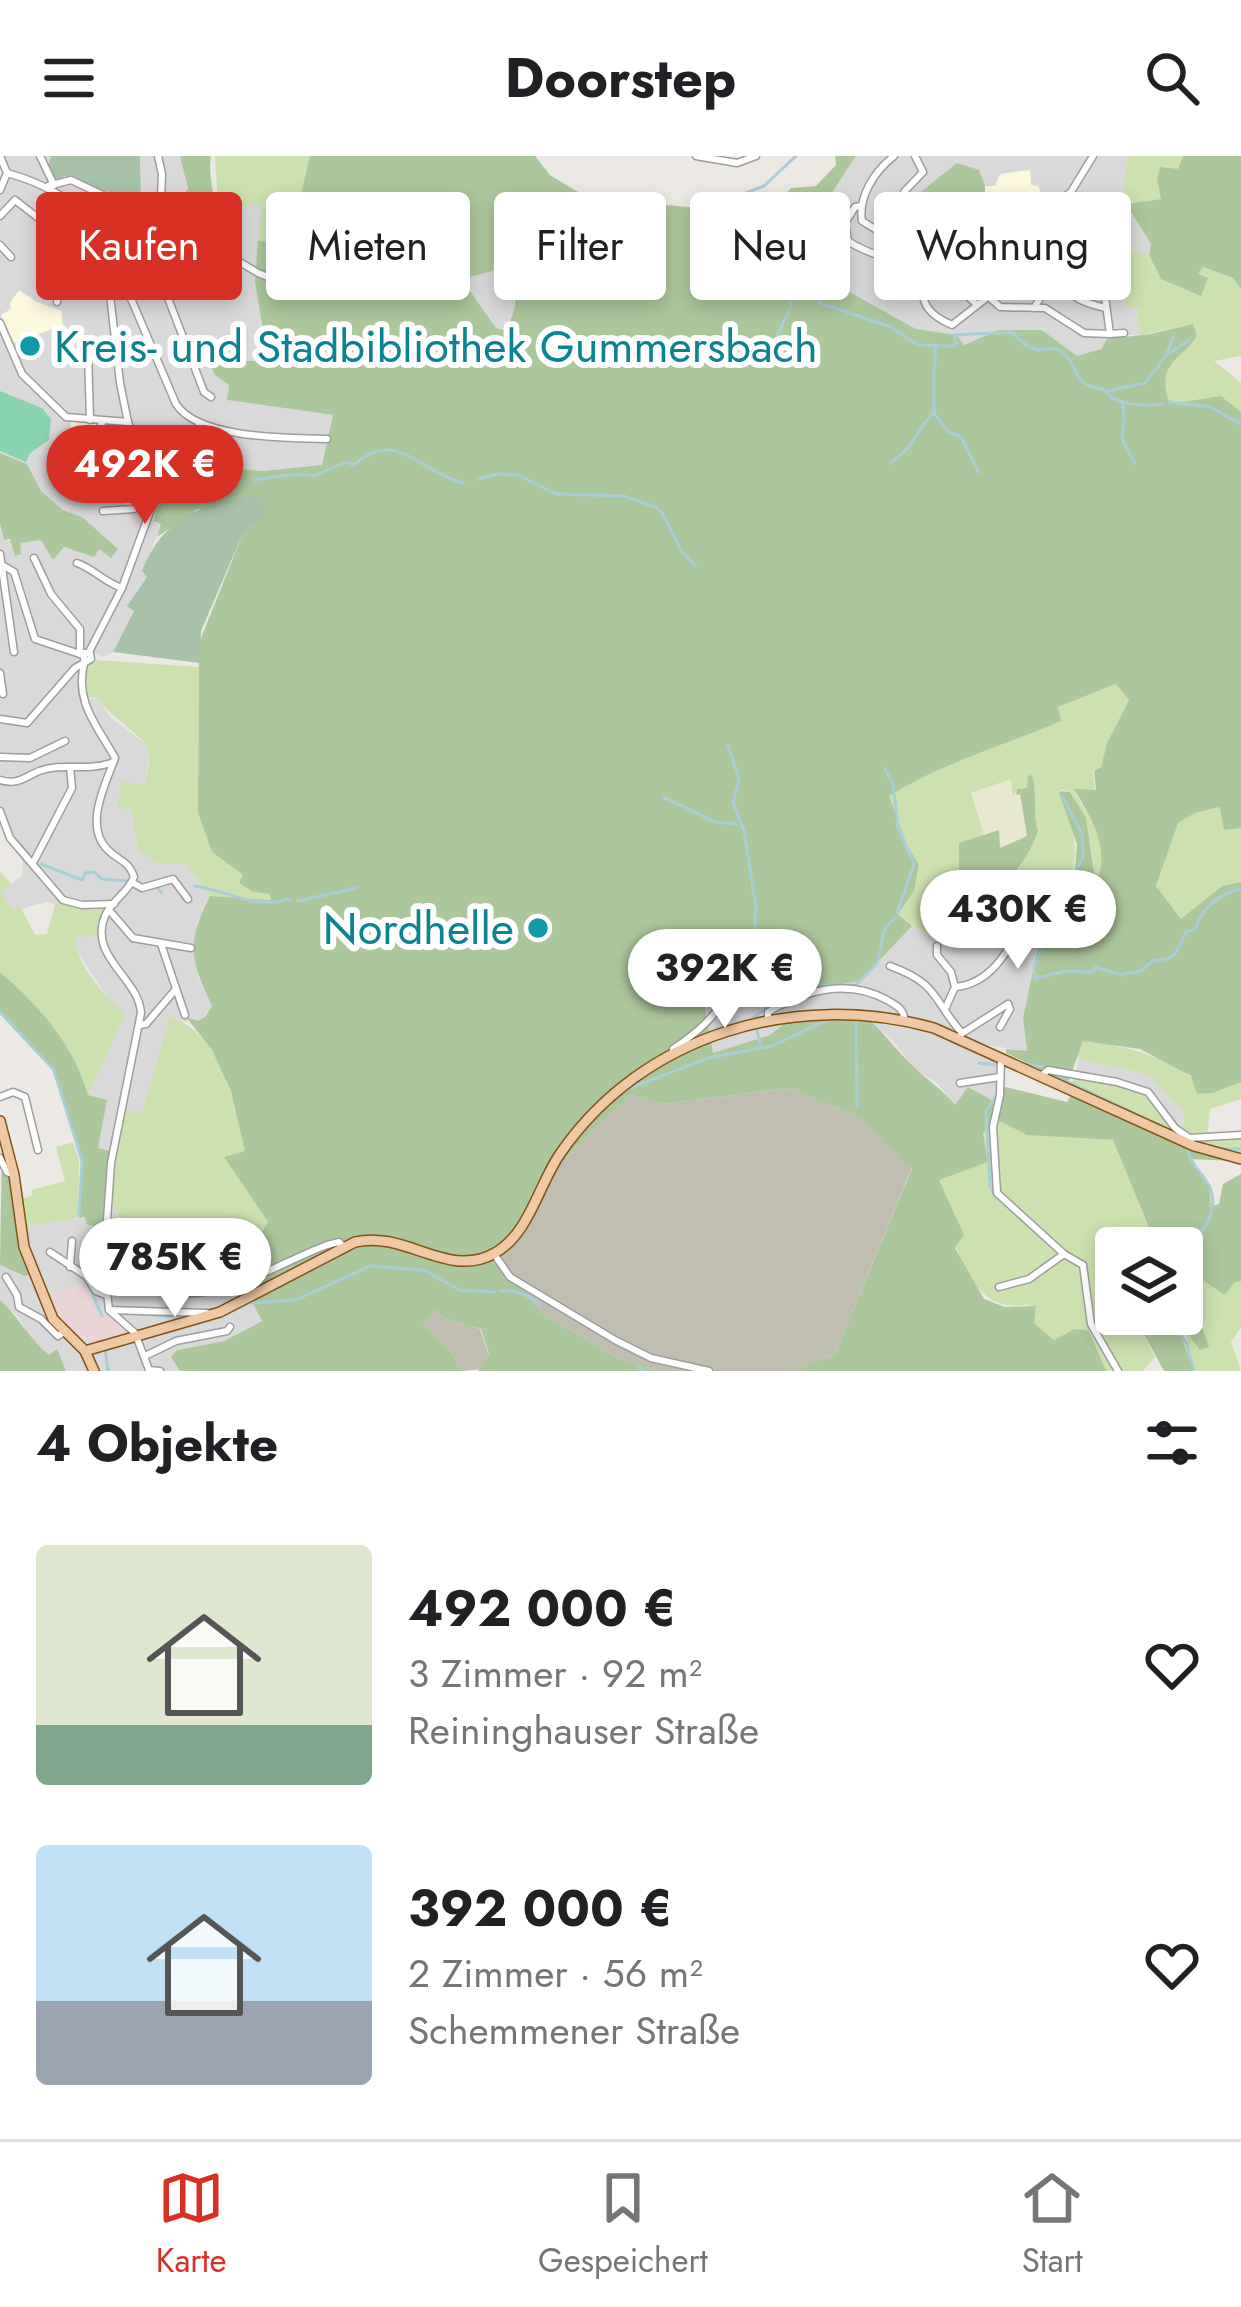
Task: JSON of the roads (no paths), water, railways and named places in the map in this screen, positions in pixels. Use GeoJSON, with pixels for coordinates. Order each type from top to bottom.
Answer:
{"type":"FeatureCollection","features":[{"type":"Feature","properties":{"kind":"main road"},"geometry":{"type":"LineString","coordinates":[[85,1352],[220,1312],[343,1246],[383,1239],[460,1262],[494,1254],[517,1231],[577,1130],[630,1082],[717,1034],[768,1018],[844,1012],[904,1019],[961,1035],[1194,1146],[1241,1159]]}},
{"type":"Feature","properties":{"kind":"main road"},"geometry":{"type":"LineString","coordinates":[[0,1121],[24,1246],[53,1319],[85,1352],[94,1371]]}},
{"type":"Feature","properties":{"kind":"street"},"geometry":{"type":"LineString","coordinates":[[1,156],[7,173],[1,189]]}},
{"type":"Feature","properties":{"kind":"street"},"geometry":{"type":"LineString","coordinates":[[40,156],[55,185]]}},
{"type":"Feature","properties":{"kind":"street"},"geometry":{"type":"LineString","coordinates":[[158,156],[159,192]]}},
{"type":"Feature","properties":{"kind":"street"},"geometry":{"type":"LineString","coordinates":[[696,156],[737,163],[756,156]]}},
{"type":"Feature","properties":{"kind":"street"},"geometry":{"type":"LineString","coordinates":[[874,229],[860,214],[861,206],[874,176],[894,156]]}},
{"type":"Feature","properties":{"kind":"street"},"geometry":{"type":"LineString","coordinates":[[904,192],[923,172],[915,156]]}},
{"type":"Feature","properties":{"kind":"street"},"geometry":{"type":"LineString","coordinates":[[1071,192],[1093,156]]}},
{"type":"Feature","properties":{"kind":"street"},"geometry":{"type":"LineString","coordinates":[[7,173],[53,192]]}},
{"type":"Feature","properties":{"kind":"street"},"geometry":{"type":"LineString","coordinates":[[1,189],[20,178]]}},
{"type":"Feature","properties":{"kind":"street"},"geometry":{"type":"LineString","coordinates":[[44,186],[71,180],[98,192]]}},
{"type":"Feature","properties":{"kind":"street"},"geometry":{"type":"LineString","coordinates":[[0,217],[13,200],[36,217]]}},
{"type":"Feature","properties":{"kind":"street"},"geometry":{"type":"LineString","coordinates":[[861,206],[855,207],[845,224],[848,242],[911,270],[924,304],[952,325],[982,300]]}},
{"type":"Feature","properties":{"kind":"street"},"geometry":{"type":"LineString","coordinates":[[0,245],[11,257]]}},
{"type":"Feature","properties":{"kind":"street"},"geometry":{"type":"LineString","coordinates":[[0,719],[27,723],[84,656],[122,588],[152,512],[154,488],[128,422],[110,300]]}},
{"type":"Feature","properties":{"kind":"street"},"geometry":{"type":"LineString","coordinates":[[131,300],[176,404],[199,425],[279,438],[327,439]]}},
{"type":"Feature","properties":{"kind":"street"},"geometry":{"type":"LineString","coordinates":[[169,300],[204,392],[212,397]]}},
{"type":"Feature","properties":{"kind":"street"},"geometry":{"type":"LineString","coordinates":[[972,300],[976,304]]}},
{"type":"Feature","properties":{"kind":"street"},"geometry":{"type":"LineString","coordinates":[[992,300],[1000,308],[1054,311],[1084,333],[1124,333]]}},
{"type":"Feature","properties":{"kind":"street"},"geometry":{"type":"LineString","coordinates":[[1034,308],[1039,300]]}},
{"type":"Feature","properties":{"kind":"street"},"geometry":{"type":"LineString","coordinates":[[1080,300],[1106,308]]}},
{"type":"Feature","properties":{"kind":"street"},"geometry":{"type":"LineString","coordinates":[[1104,300],[1110,334]]}},
{"type":"Feature","properties":{"kind":"street"},"geometry":{"type":"LineString","coordinates":[[0,322],[28,381],[65,417],[128,422]]}},
{"type":"Feature","properties":{"kind":"street"},"geometry":{"type":"LineString","coordinates":[[90,420],[88,353],[115,347]]}},
{"type":"Feature","properties":{"kind":"street"},"geometry":{"type":"LineString","coordinates":[[103,421],[91,444],[123,462],[130,451]]}},
{"type":"Feature","properties":{"kind":"street"},"geometry":{"type":"LineString","coordinates":[[174,468],[199,425]]}},
{"type":"Feature","properties":{"kind":"street"},"geometry":{"type":"LineString","coordinates":[[110,454],[92,478],[112,488]]}},
{"type":"Feature","properties":{"kind":"street"},"geometry":{"type":"LineString","coordinates":[[103,511],[134,509],[154,488]]}},
{"type":"Feature","properties":{"kind":"street"},"geometry":{"type":"LineString","coordinates":[[0,554],[14,652]]}},
{"type":"Feature","properties":{"kind":"street"},"geometry":{"type":"LineString","coordinates":[[34,558],[51,594],[80,629],[82,698],[115,762]]}},
{"type":"Feature","properties":{"kind":"street"},"geometry":{"type":"LineString","coordinates":[[77,563],[122,588]]}},
{"type":"Feature","properties":{"kind":"street"},"geometry":{"type":"LineString","coordinates":[[4,566],[14,572],[35,639],[84,656]]}},
{"type":"Feature","properties":{"kind":"street"},"geometry":{"type":"LineString","coordinates":[[0,673],[4,694]]}},
{"type":"Feature","properties":{"kind":"street"},"geometry":{"type":"LineString","coordinates":[[0,757],[30,758],[65,741]]}},
{"type":"Feature","properties":{"kind":"street"},"geometry":{"type":"LineString","coordinates":[[0,780],[20,782],[41,770],[91,770],[115,762]]}},
{"type":"Feature","properties":{"kind":"street"},"geometry":{"type":"LineString","coordinates":[[115,762],[101,793],[99,832],[108,850],[130,866],[133,884]]}},
{"type":"Feature","properties":{"kind":"street"},"geometry":{"type":"LineString","coordinates":[[34,862],[72,788],[70,767]]}},
{"type":"Feature","properties":{"kind":"street"},"geometry":{"type":"LineString","coordinates":[[0,811],[10,838],[63,900],[111,907]]}},
{"type":"Feature","properties":{"kind":"street"},"geometry":{"type":"LineString","coordinates":[[133,884],[143,888],[173,879],[188,899]]}},
{"type":"Feature","properties":{"kind":"street"},"geometry":{"type":"LineString","coordinates":[[133,884],[104,919],[106,953],[141,1004],[110,1163],[104,1264],[109,1310],[138,1338],[149,1370],[160,1371]]}},
{"type":"Feature","properties":{"kind":"street"},"geometry":{"type":"LineString","coordinates":[[955,987],[970,985],[999,963],[1037,899]]}},
{"type":"Feature","properties":{"kind":"street"},"geometry":{"type":"LineString","coordinates":[[111,907],[133,938],[191,948]]}},
{"type":"Feature","properties":{"kind":"street"},"geometry":{"type":"LineString","coordinates":[[160,944],[185,1015]]}},
{"type":"Feature","properties":{"kind":"street"},"geometry":{"type":"LineString","coordinates":[[937,946],[937,955],[951,972],[955,987],[946,1007],[948,1020],[961,1035],[1008,1004],[1000,1028]]}},
{"type":"Feature","properties":{"kind":"street"},"geometry":{"type":"LineString","coordinates":[[890,965],[922,981],[946,1007]]}},
{"type":"Feature","properties":{"kind":"street"},"geometry":{"type":"LineString","coordinates":[[672,1055],[673,1049],[705,1023],[729,987]]}},
{"type":"Feature","properties":{"kind":"street"},"geometry":{"type":"LineString","coordinates":[[768,1018],[768,1012],[805,995],[851,987],[868,989],[900,1007],[904,1019]]}},
{"type":"Feature","properties":{"kind":"street"},"geometry":{"type":"LineString","coordinates":[[140,1025],[176,989]]}},
{"type":"Feature","properties":{"kind":"street"},"geometry":{"type":"LineString","coordinates":[[1002,1056],[993,1127],[997,1192],[1064,1254],[1083,1265],[1091,1324],[1116,1369]]}},
{"type":"Feature","properties":{"kind":"street"},"geometry":{"type":"LineString","coordinates":[[1042,1075],[1048,1070],[1148,1092],[1175,1128],[1189,1138],[1240,1134]]}},
{"type":"Feature","properties":{"kind":"street"},"geometry":{"type":"LineString","coordinates":[[960,1083],[1000,1077]]}},
{"type":"Feature","properties":{"kind":"street"},"geometry":{"type":"LineString","coordinates":[[0,1097],[13,1092],[25,1097],[38,1150]]}},
{"type":"Feature","properties":{"kind":"street"},"geometry":{"type":"LineString","coordinates":[[0,1158],[14,1175]]}},
{"type":"Feature","properties":{"kind":"street"},"geometry":{"type":"LineString","coordinates":[[70,1267],[72,1241]]}},
{"type":"Feature","properties":{"kind":"street"},"geometry":{"type":"LineString","coordinates":[[117,1249],[138,1274],[191,1293],[235,1287],[327,1244],[343,1246]]}},
{"type":"Feature","properties":{"kind":"street"},"geometry":{"type":"LineString","coordinates":[[50,1252],[106,1295]]}},
{"type":"Feature","properties":{"kind":"street"},"geometry":{"type":"LineString","coordinates":[[494,1254],[510,1276],[615,1340],[652,1358],[709,1371]]}},
{"type":"Feature","properties":{"kind":"street"},"geometry":{"type":"LineString","coordinates":[[999,1287],[1029,1279],[1064,1254]]}},
{"type":"Feature","properties":{"kind":"street"},"geometry":{"type":"LineString","coordinates":[[104,1264],[129,1279],[138,1274]]}},
{"type":"Feature","properties":{"kind":"street"},"geometry":{"type":"LineString","coordinates":[[6,1277],[19,1307],[58,1336],[64,1332]]}},
{"type":"Feature","properties":{"kind":"street"},"geometry":{"type":"LineString","coordinates":[[109,1310],[220,1312]]}},
{"type":"Feature","properties":{"kind":"street"},"geometry":{"type":"LineString","coordinates":[[145,1356],[176,1341],[230,1327]]}},
{"type":"Feature","properties":{"kind":"waterway"},"geometry":{"type":"LineString","coordinates":[[749,192],[764,186],[796,156]]}},
{"type":"Feature","properties":{"kind":"waterway"},"geometry":{"type":"LineString","coordinates":[[788,300],[792,305]]}},
{"type":"Feature","properties":{"kind":"waterway"},"geometry":{"type":"LineString","coordinates":[[819,300],[891,327],[918,345],[952,346],[955,335],[1011,332],[1032,348],[1059,350],[1080,379],[1115,399],[1163,404]]}},
{"type":"Feature","properties":{"kind":"waterway"},"geometry":{"type":"LineString","coordinates":[[741,364],[754,346],[776,339],[790,308]]}},
{"type":"Feature","properties":{"kind":"waterway"},"geometry":{"type":"LineString","coordinates":[[1166,356],[1173,337]]}},
{"type":"Feature","properties":{"kind":"waterway"},"geometry":{"type":"LineString","coordinates":[[1157,368],[1164,357],[1189,340]]}},
{"type":"Feature","properties":{"kind":"waterway"},"geometry":{"type":"LineString","coordinates":[[934,370],[936,348]]}},
{"type":"Feature","properties":{"kind":"waterway"},"geometry":{"type":"LineString","coordinates":[[1106,391],[1145,383],[1155,370]]}},
{"type":"Feature","properties":{"kind":"waterway"},"geometry":{"type":"LineString","coordinates":[[934,373],[934,413],[947,431],[961,437],[979,473]]}},
{"type":"Feature","properties":{"kind":"waterway"},"geometry":{"type":"LineString","coordinates":[[1169,402],[1210,407],[1241,424]]}},
{"type":"Feature","properties":{"kind":"waterway"},"geometry":{"type":"LineString","coordinates":[[1123,403],[1124,418]]}},
{"type":"Feature","properties":{"kind":"waterway"},"geometry":{"type":"LineString","coordinates":[[890,463],[934,413]]}},
{"type":"Feature","properties":{"kind":"waterway"},"geometry":{"type":"LineString","coordinates":[[1124,422],[1122,439],[1135,464]]}},
{"type":"Feature","properties":{"kind":"waterway"},"geometry":{"type":"LineString","coordinates":[[253,480],[315,476],[346,462],[354,465],[382,450],[408,456],[463,483]]}},
{"type":"Feature","properties":{"kind":"waterway"},"geometry":{"type":"LineString","coordinates":[[478,479],[518,475],[556,494],[624,496],[655,507],[696,567]]}},
{"type":"Feature","properties":{"kind":"waterway"},"geometry":{"type":"LineString","coordinates":[[203,485],[224,485]]}},
{"type":"Feature","properties":{"kind":"waterway"},"geometry":{"type":"LineString","coordinates":[[728,745],[739,779],[733,802],[744,831],[756,907],[753,953],[763,966],[758,978],[764,988],[765,1009],[752,1019]]}},
{"type":"Feature","properties":{"kind":"waterway"},"geometry":{"type":"LineString","coordinates":[[885,769],[893,784],[898,827],[914,864],[897,913]]}},
{"type":"Feature","properties":{"kind":"waterway"},"geometry":{"type":"LineString","coordinates":[[1035,979],[1034,968],[1052,919],[1083,857],[1082,834],[1062,796]]}},
{"type":"Feature","properties":{"kind":"waterway"},"geometry":{"type":"LineString","coordinates":[[663,797],[715,822],[737,824]]}},
{"type":"Feature","properties":{"kind":"waterway"},"geometry":{"type":"LineString","coordinates":[[21,846],[32,858]]}},
{"type":"Feature","properties":{"kind":"waterway"},"geometry":{"type":"LineString","coordinates":[[41,864],[82,880],[85,873],[94,872],[102,879],[128,881]]}},
{"type":"Feature","properties":{"kind":"waterway"},"geometry":{"type":"LineString","coordinates":[[194,886],[252,901],[290,899]]}},
{"type":"Feature","properties":{"kind":"waterway"},"geometry":{"type":"LineString","coordinates":[[298,901],[356,888]]}},
{"type":"Feature","properties":{"kind":"waterway"},"geometry":{"type":"LineString","coordinates":[[152,889],[162,893]]}},
{"type":"Feature","properties":{"kind":"waterway"},"geometry":{"type":"LineString","coordinates":[[1120,975],[1172,956],[1212,903],[1241,889]]}},
{"type":"Feature","properties":{"kind":"waterway"},"geometry":{"type":"LineString","coordinates":[[822,985],[856,985],[877,963],[885,928],[895,918]]}},
{"type":"Feature","properties":{"kind":"waterway"},"geometry":{"type":"LineString","coordinates":[[1037,978],[1066,971],[1092,972],[1096,967],[1117,974]]}},
{"type":"Feature","properties":{"kind":"waterway"},"geometry":{"type":"LineString","coordinates":[[0,1012],[54,1070],[82,1161],[79,1215]]}},
{"type":"Feature","properties":{"kind":"waterway"},"geometry":{"type":"LineString","coordinates":[[628,1089],[708,1058],[772,1046],[831,1018]]}},
{"type":"Feature","properties":{"kind":"waterway"},"geometry":{"type":"LineString","coordinates":[[856,1020],[857,1107]]}},
{"type":"Feature","properties":{"kind":"waterway"},"geometry":{"type":"LineString","coordinates":[[756,1027],[761,1046]]}},
{"type":"Feature","properties":{"kind":"waterway"},"geometry":{"type":"LineString","coordinates":[[979,1063],[997,1065]]}},
{"type":"Feature","properties":{"kind":"waterway"},"geometry":{"type":"LineString","coordinates":[[1026,1064],[1045,1067]]}},
{"type":"Feature","properties":{"kind":"waterway"},"geometry":{"type":"LineString","coordinates":[[1050,1073],[1165,1128]]}},
{"type":"Feature","properties":{"kind":"waterway"},"geometry":{"type":"LineString","coordinates":[[995,1196],[990,1186],[986,1111],[996,1096]]}},
{"type":"Feature","properties":{"kind":"waterway"},"geometry":{"type":"LineString","coordinates":[[1187,1147],[1213,1199],[1203,1230]]}},
{"type":"Feature","properties":{"kind":"waterway"},"geometry":{"type":"LineString","coordinates":[[1220,1149],[1241,1149]]}},
{"type":"Feature","properties":{"kind":"waterway"},"geometry":{"type":"LineString","coordinates":[[1192,1150],[1207,1154]]}},
{"type":"Feature","properties":{"kind":"waterway"},"geometry":{"type":"LineString","coordinates":[[230,1312],[248,1303],[296,1300],[370,1266],[424,1270],[459,1290],[495,1292]]}},
{"type":"Feature","properties":{"kind":"waterway"},"geometry":{"type":"LineString","coordinates":[[89,1286],[102,1316]]}},
{"type":"Feature","properties":{"kind":"waterway"},"geometry":{"type":"LineString","coordinates":[[501,1291],[523,1294],[540,1306]]}},
{"type":"Feature","properties":{"kind":"waterway"},"geometry":{"type":"LineString","coordinates":[[118,1313],[192,1317]]}},
{"type":"Feature","properties":{"kind":"waterway"},"geometry":{"type":"LineString","coordinates":[[1182,1335],[1194,1371]]}},
{"type":"Feature","properties":{"kind":"waterway"},"geometry":{"type":"LineString","coordinates":[[105,1349],[108,1371]]}},
{"type":"Feature","properties":{"kind":"waterway"},"geometry":{"type":"LineString","coordinates":[[639,1368],[646,1371]]}},
{"type":"Feature","properties":{"kind":"place","name":"Kreis- und Stadbibliothek Gummersbach"},"geometry":{"type":"Point","coordinates":[30,346]}},
{"type":"Feature","properties":{"kind":"place","name":"Nordhelle"},"geometry":{"type":"Point","coordinates":[538,928]}}]}
